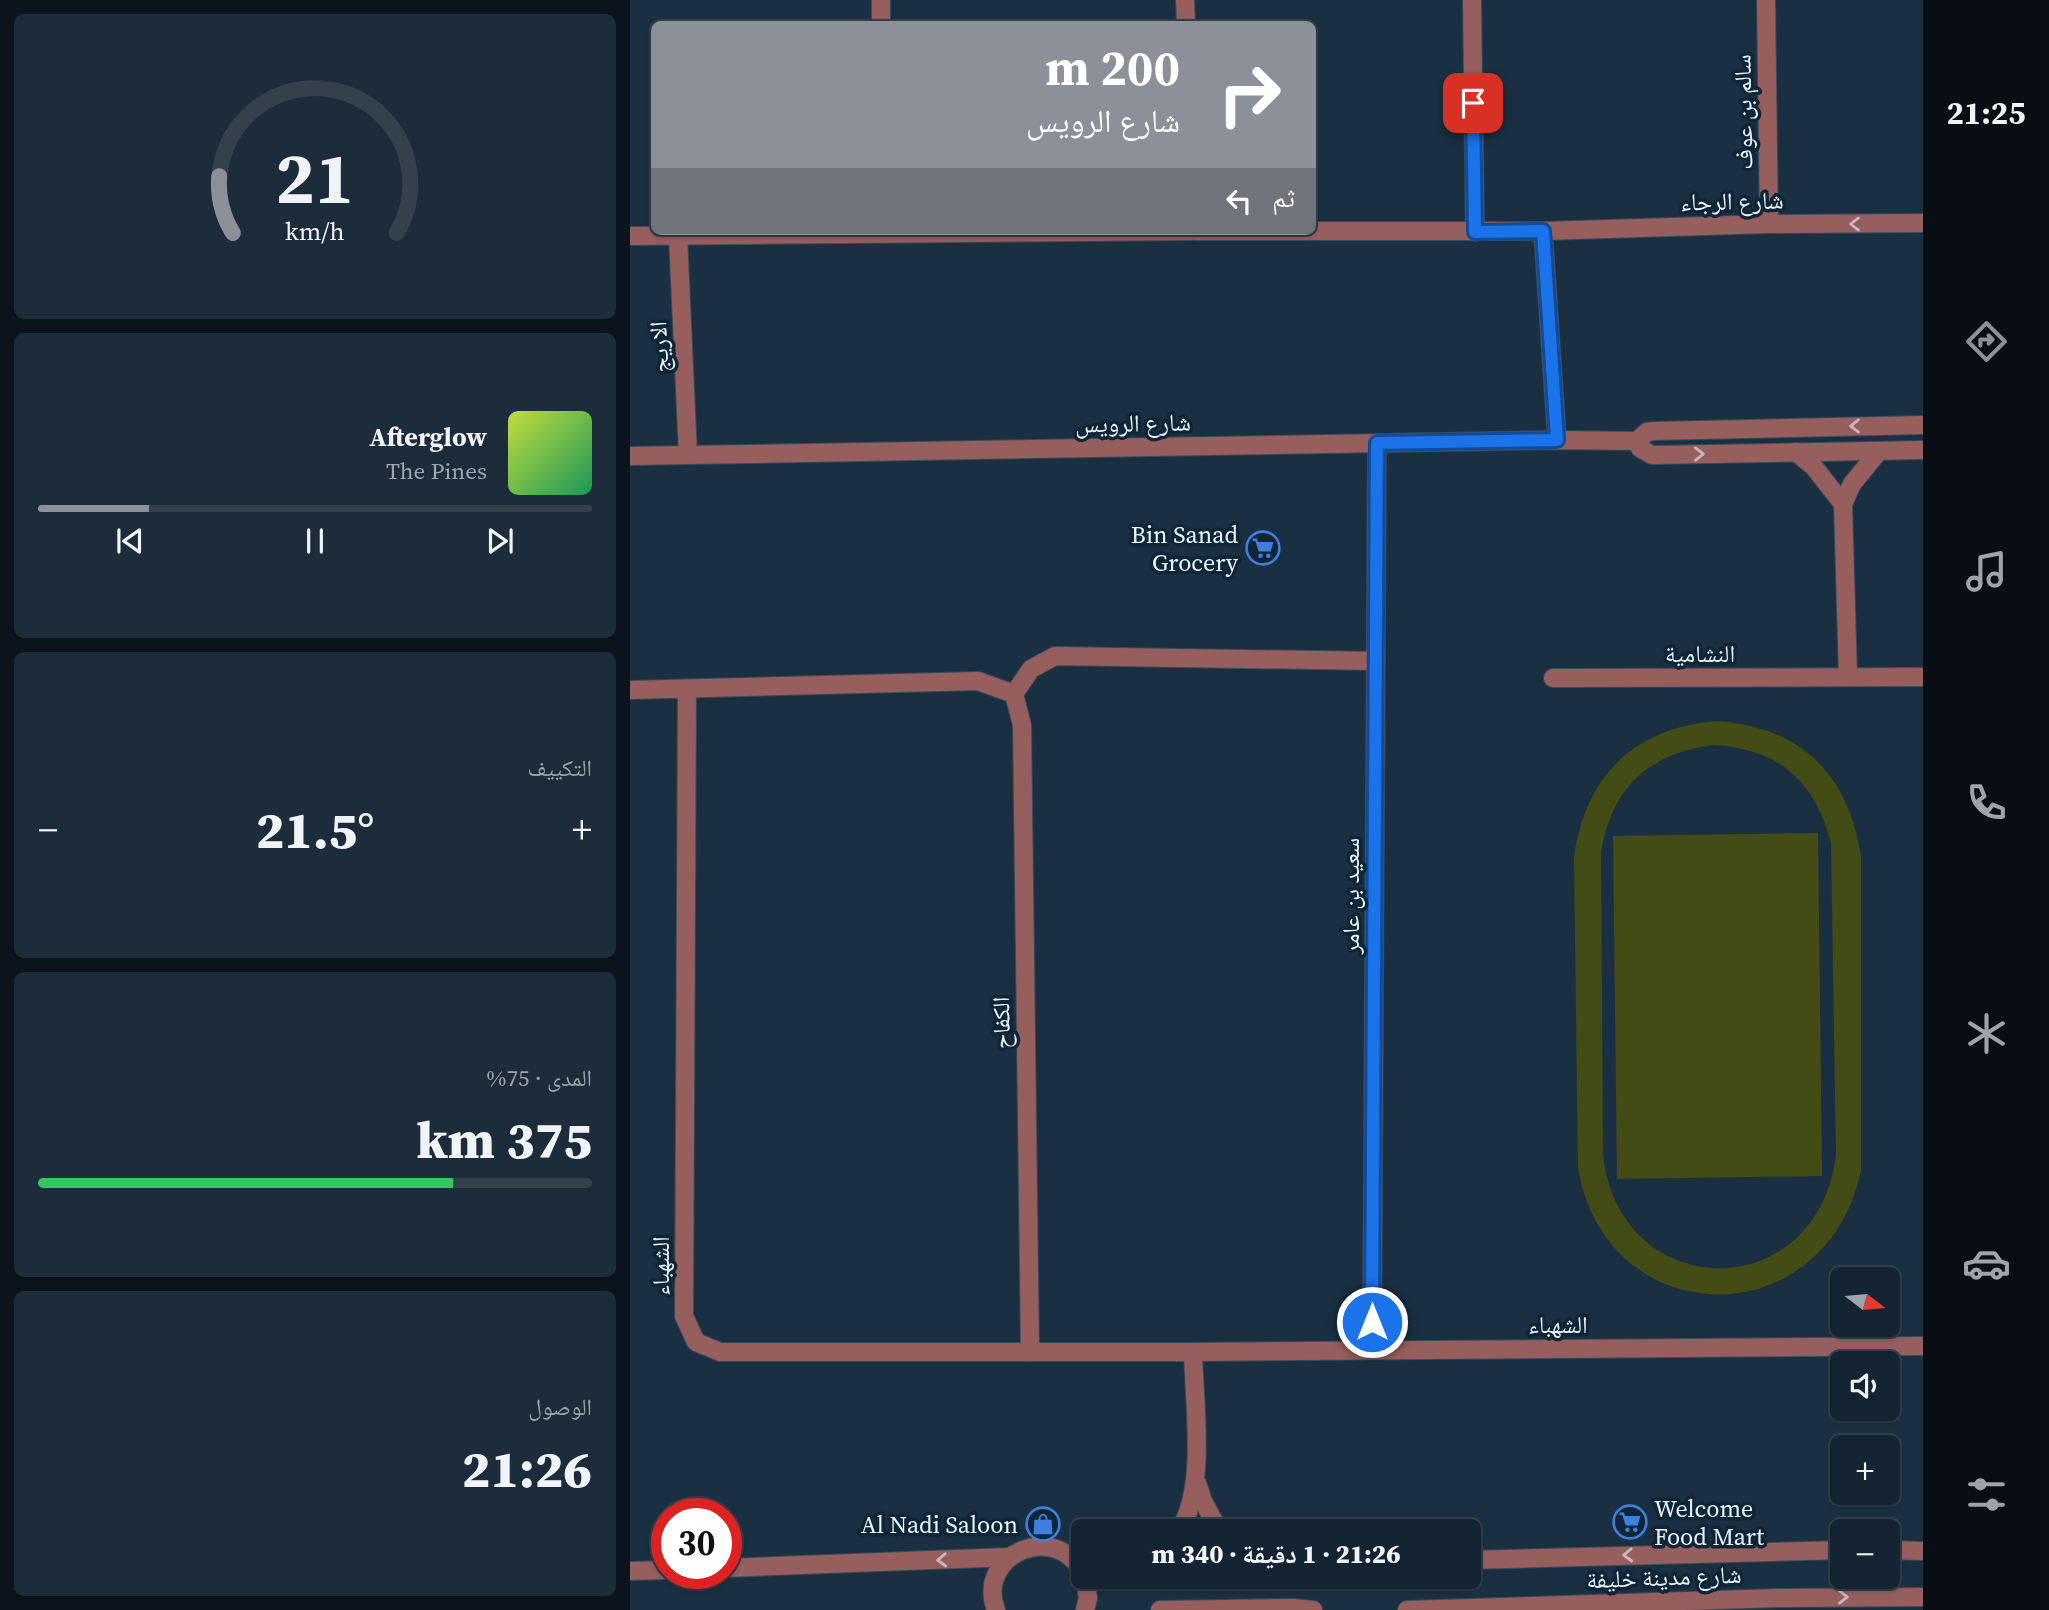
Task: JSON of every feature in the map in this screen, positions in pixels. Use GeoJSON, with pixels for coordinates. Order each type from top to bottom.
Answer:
{"type":"FeatureCollection","features":[{"type":"Feature","properties":{"kind":"street"},"geometry":{"type":"LineString","coordinates":[[881,0],[881,21]]}},
{"type":"Feature","properties":{"kind":"street"},"geometry":{"type":"LineString","coordinates":[[1185,0],[1186,21]]}},
{"type":"Feature","properties":{"kind":"street"},"geometry":{"type":"LineString","coordinates":[[1472,0],[1475,232]]}},
{"type":"Feature","properties":{"kind":"street","name":"سالم بن عوف"},"geometry":{"type":"LineString","coordinates":[[1766,0],[1769,224]]}},
{"type":"Feature","properties":{"kind":"street","name":"شارع الرجاء"},"geometry":{"type":"LineString","coordinates":[[1316,231],[1475,232],[1923,223]]}},
{"type":"Feature","properties":{"kind":"street"},"geometry":{"type":"LineString","coordinates":[[1543,231],[1557,440]]}},
{"type":"Feature","properties":{"kind":"street","name":"شارع الرجاء"},"geometry":{"type":"LineString","coordinates":[[630,236],[729,235]]}},
{"type":"Feature","properties":{"kind":"street","name":"الاريج"},"geometry":{"type":"LineString","coordinates":[[678,236],[688,455]]}},
{"type":"Feature","properties":{"kind":"street"},"geometry":{"type":"LineString","coordinates":[[1923,425],[1654,431],[1647,432],[1637,441],[1640,448],[1652,455],[1923,450]]}},
{"type":"Feature","properties":{"kind":"street","name":"شارع الرويس"},"geometry":{"type":"LineString","coordinates":[[630,456],[1557,440],[1637,441]]}},
{"type":"Feature","properties":{"kind":"street","name":"سعيد بن عامر"},"geometry":{"type":"LineString","coordinates":[[1372,1350],[1377,443]]}},
{"type":"Feature","properties":{"kind":"street"},"geometry":{"type":"LineString","coordinates":[[1848,677],[1843,504],[1852,485],[1880,451]]}},
{"type":"Feature","properties":{"kind":"street"},"geometry":{"type":"LineString","coordinates":[[1796,452],[1814,467],[1843,504]]}},
{"type":"Feature","properties":{"kind":"street"},"geometry":{"type":"LineString","coordinates":[[630,690],[978,681],[1014,694],[1031,669],[1055,656],[1376,661]]}},
{"type":"Feature","properties":{"kind":"street","name":"النشامية"},"geometry":{"type":"LineString","coordinates":[[1553,678],[1923,677]]}},
{"type":"Feature","properties":{"kind":"street","name":"الشهباء"},"geometry":{"type":"LineString","coordinates":[[687,689],[684,1316],[696,1342],[720,1352],[1193,1352],[1923,1346]]}},
{"type":"Feature","properties":{"kind":"street","name":"الكفاح"},"geometry":{"type":"LineString","coordinates":[[1014,694],[1022,725],[1030,1352]]}},
{"type":"Feature","properties":{"kind":"street"},"geometry":{"type":"LineString","coordinates":[[1185,1519],[1193,1501],[1196,1479],[1193,1352]]}},
{"type":"Feature","properties":{"kind":"street"},"geometry":{"type":"LineString","coordinates":[[1196,1479],[1213,1519]]}},
{"type":"Feature","properties":{"kind":"street"},"geometry":{"type":"LineString","coordinates":[[996,1610],[993,1586],[999,1570],[1010,1557],[1034,1546],[1047,1546],[1071,1555]]}},
{"type":"Feature","properties":{"kind":"street","name":"شارع مدينة خليفة"},"geometry":{"type":"LineString","coordinates":[[1481,1560],[1830,1550]]}},
{"type":"Feature","properties":{"kind":"street"},"geometry":{"type":"LineString","coordinates":[[1900,1550],[1923,1550]]}},
{"type":"Feature","properties":{"kind":"street"},"geometry":{"type":"LineString","coordinates":[[742,1567],[1010,1557]]}},
{"type":"Feature","properties":{"kind":"street"},"geometry":{"type":"LineString","coordinates":[[630,1571],[651,1570]]}},
{"type":"Feature","properties":{"kind":"street"},"geometry":{"type":"LineString","coordinates":[[1085,1610],[1088,1589]]}},
{"type":"Feature","properties":{"kind":"street"},"geometry":{"type":"LineString","coordinates":[[1878,1610],[1894,1597]]}},
{"type":"Feature","properties":{"kind":"street","name":"شارع مدينة خليفة"},"geometry":{"type":"LineString","coordinates":[[1410,1610],[1785,1604],[1923,1597]]}},
{"type":"Feature","properties":{"kind":"street"},"geometry":{"type":"LineString","coordinates":[[1160,1610],[1313,1610]]}},
{"type":"Feature","properties":{"kind":"green space"},"geometry":{"type":"Polygon","coordinates":[[[1715,721],[1745,725],[1772,733],[1795,744],[1815,759],[1832,778],[1845,801],[1861,856],[1861,1171],[1840,1225],[1806,1264],[1763,1287],[1717,1294],[1671,1286],[1629,1262],[1597,1223],[1578,1168],[1574,858],[1580,829],[1589,803],[1618,762],[1637,746],[1660,734],[1715,721]],[[1714,745],[1691,749],[1670,756],[1637,777],[1614,809],[1601,852],[1603,1155],[1617,1204],[1644,1240],[1679,1261],[1719,1268],[1758,1261],[1794,1240],[1821,1205],[1836,1155],[1831,843],[1815,802],[1791,772],[1757,753],[1714,745]]]}},
{"type":"Feature","properties":{"kind":"green space"},"geometry":{"type":"Polygon","coordinates":[[[1818,833],[1822,1176],[1617,1179],[1613,836],[1818,833]]]}},
{"type":"Feature","properties":{"kind":"place","name":"Bin Sanad Grocery"},"geometry":{"type":"Point","coordinates":[1263,548]}},
{"type":"Feature","properties":{"kind":"place","name":"Welcome Food Mart"},"geometry":{"type":"Point","coordinates":[1630,1522]}},
{"type":"Feature","properties":{"kind":"place","name":"Al Nadi Saloon"},"geometry":{"type":"Point","coordinates":[1043,1524]}},
{"type":"Feature","properties":{"kind":"route"},"geometry":{"type":"LineString","coordinates":[[1372,1322],[1377,443],[1557,440],[1543,231],[1475,232],[1473,103]]}}]}
